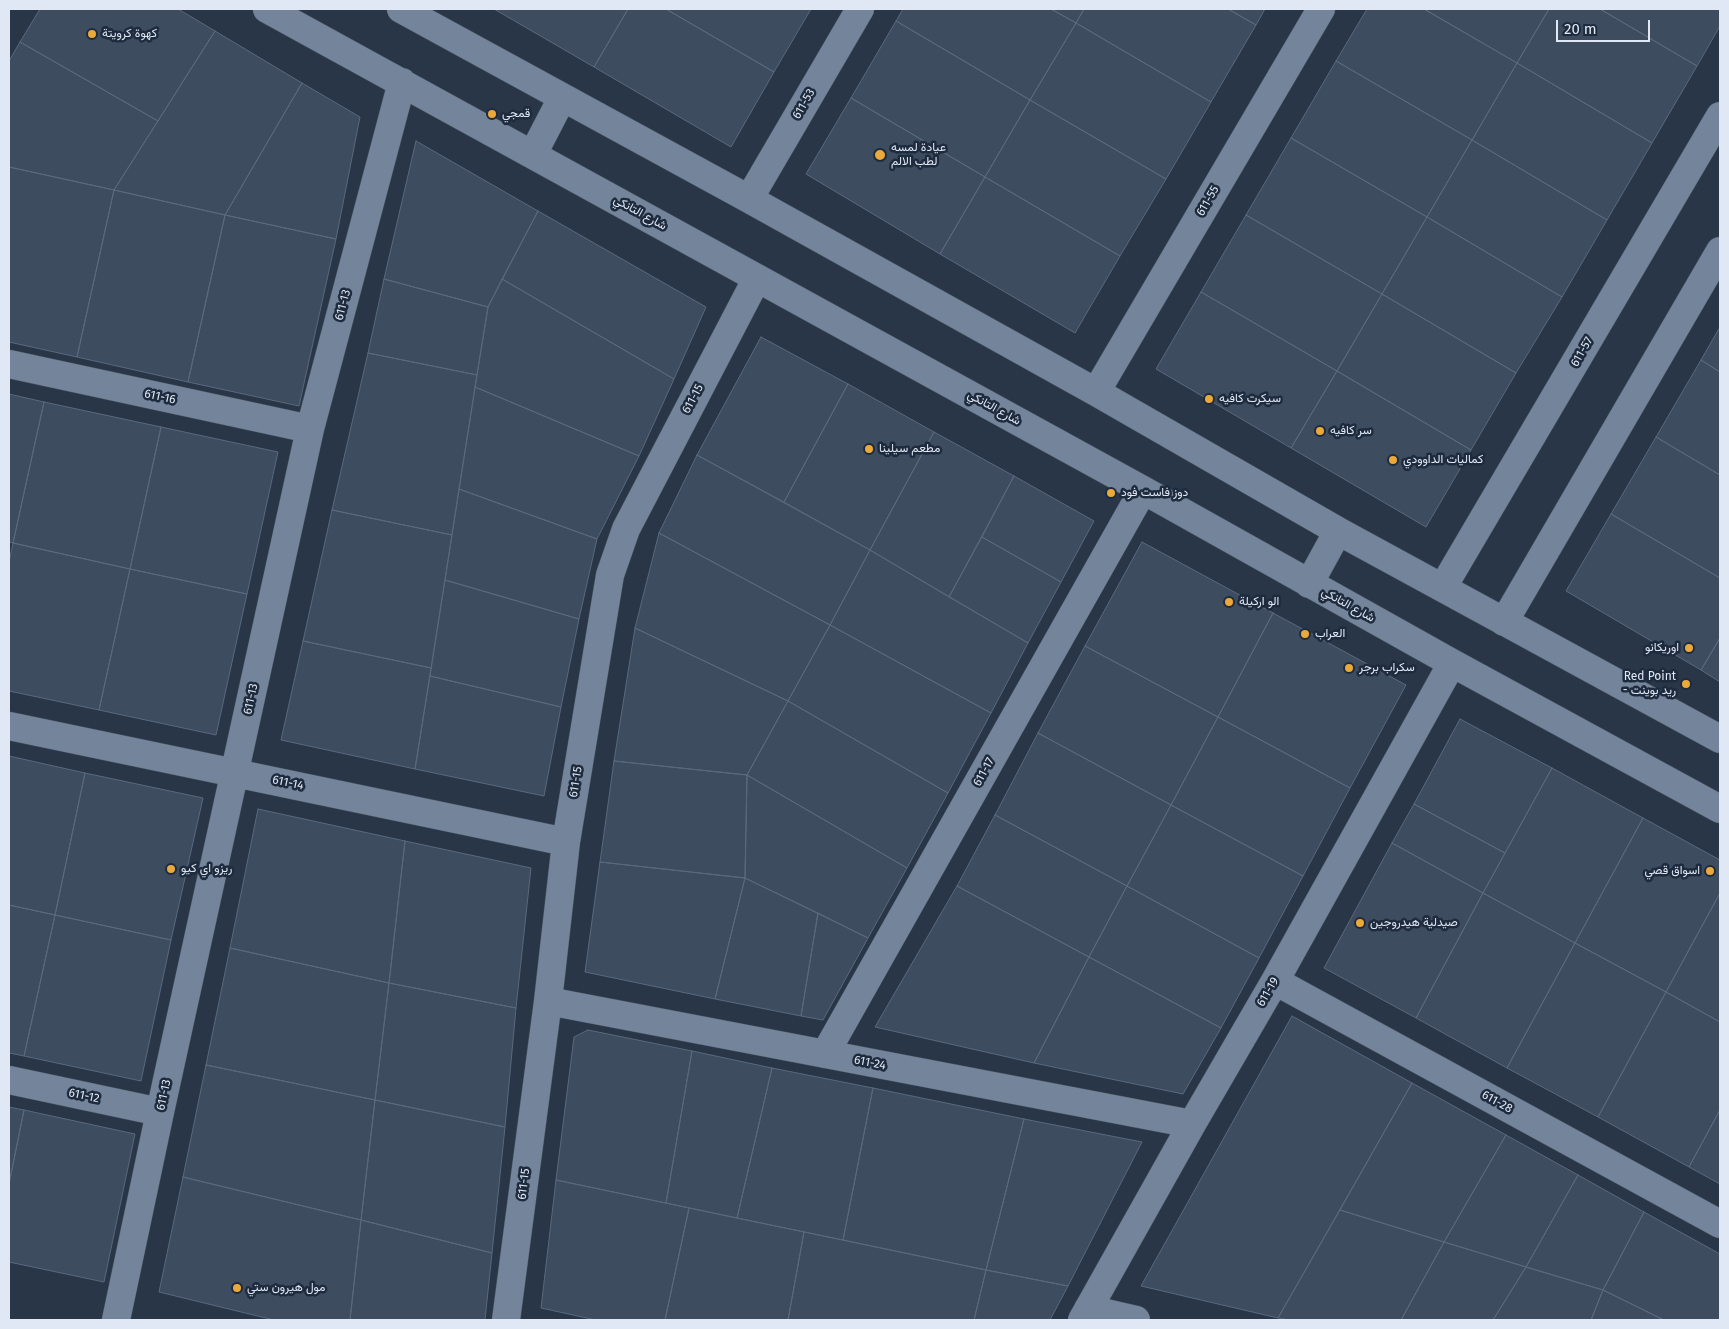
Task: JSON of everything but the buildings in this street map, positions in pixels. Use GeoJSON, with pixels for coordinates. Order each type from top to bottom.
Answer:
{"type":"FeatureCollection","features":[{"type":"Feature","properties":{"kind":"street","name":"شارع التانكي"},"geometry":{"type":"LineString","coordinates":[[267,9],[1720,809]]}},
{"type":"Feature","properties":{"kind":"street"},"geometry":{"type":"LineString","coordinates":[[404,9],[1096,392],[1338,531],[1720,739]]}},
{"type":"Feature","properties":{"kind":"street","name":"611-53"},"geometry":{"type":"LineString","coordinates":[[749,199],[860,9]]}},
{"type":"Feature","properties":{"kind":"street","name":"611-55"},"geometry":{"type":"LineString","coordinates":[[1096,392],[1321,9]]}},
{"type":"Feature","properties":{"kind":"street","name":"611-13"},"geometry":{"type":"LineString","coordinates":[[116,1320],[310,429],[402,82]]}},
{"type":"Feature","properties":{"kind":"street"},"geometry":{"type":"LineString","coordinates":[[533,154],[562,98]]}},
{"type":"Feature","properties":{"kind":"street","name":"611-57"},"geometry":{"type":"LineString","coordinates":[[1443,587],[1720,116]]}},
{"type":"Feature","properties":{"kind":"street"},"geometry":{"type":"LineString","coordinates":[[1504,622],[1720,251]]}},
{"type":"Feature","properties":{"kind":"street","name":"611-15"},"geometry":{"type":"LineString","coordinates":[[506,1320],[548,1001],[566,842],[608,584],[626,529],[757,278]]}},
{"type":"Feature","properties":{"kind":"street","name":"611-16"},"geometry":{"type":"LineString","coordinates":[[9,364],[310,429]]}},
{"type":"Feature","properties":{"kind":"street","name":"611-17"},"geometry":{"type":"LineString","coordinates":[[825,1054],[1143,490]]}},
{"type":"Feature","properties":{"kind":"street"},"geometry":{"type":"LineString","coordinates":[[1310,584],[1338,531]]}},
{"type":"Feature","properties":{"kind":"street","name":"611-19"},"geometry":{"type":"LineString","coordinates":[[1085,1315],[1275,981],[1452,663]]}},
{"type":"Feature","properties":{"kind":"street","name":"611-14"},"geometry":{"type":"LineString","coordinates":[[9,726],[566,842]]}},
{"type":"Feature","properties":{"kind":"street","name":"611-28"},"geometry":{"type":"LineString","coordinates":[[1275,981],[1720,1224]]}},
{"type":"Feature","properties":{"kind":"street","name":"611-24"},"geometry":{"type":"LineString","coordinates":[[548,1001],[1192,1124]]}},
{"type":"Feature","properties":{"kind":"street","name":"611-12"},"geometry":{"type":"LineString","coordinates":[[9,1080],[160,1112]]}},
{"type":"Feature","properties":{"kind":"street"},"geometry":{"type":"LineString","coordinates":[[1085,1315],[1136,1320]]}},
{"type":"Feature","properties":{"kind":"place","name":"كهوة كرويتة"},"geometry":{"type":"Point","coordinates":[92,34]}},
{"type":"Feature","properties":{"kind":"place","name":"قمجي"},"geometry":{"type":"Point","coordinates":[492,114]}},
{"type":"Feature","properties":{"kind":"place","name":"عيادة لمسه لطب الالم"},"geometry":{"type":"Point","coordinates":[880,155]}},
{"type":"Feature","properties":{"kind":"place","name":"سيكرت كافيه"},"geometry":{"type":"Point","coordinates":[1209,399]}},
{"type":"Feature","properties":{"kind":"place","name":"سر كافيه"},"geometry":{"type":"Point","coordinates":[1320,431]}},
{"type":"Feature","properties":{"kind":"place","name":"مطعم سيلينا"},"geometry":{"type":"Point","coordinates":[869,449]}},
{"type":"Feature","properties":{"kind":"place","name":"كماليات الداوودي"},"geometry":{"type":"Point","coordinates":[1393,460]}},
{"type":"Feature","properties":{"kind":"place","name":"دوز فاست فود"},"geometry":{"type":"Point","coordinates":[1111,493]}},
{"type":"Feature","properties":{"kind":"place","name":"الو اركيلة"},"geometry":{"type":"Point","coordinates":[1229,602]}},
{"type":"Feature","properties":{"kind":"place","name":"العراب"},"geometry":{"type":"Point","coordinates":[1305,634]}},
{"type":"Feature","properties":{"kind":"place","name":"اوريكانو"},"geometry":{"type":"Point","coordinates":[1689,648]}},
{"type":"Feature","properties":{"kind":"place","name":"سكراب برجر"},"geometry":{"type":"Point","coordinates":[1349,668]}},
{"type":"Feature","properties":{"kind":"place","name":"Red Point - ريد بوينت"},"geometry":{"type":"Point","coordinates":[1686,684]}},
{"type":"Feature","properties":{"kind":"place","name":"ريزو اي كيو"},"geometry":{"type":"Point","coordinates":[171,869]}},
{"type":"Feature","properties":{"kind":"place","name":"اسواق قصي"},"geometry":{"type":"Point","coordinates":[1710,871]}},
{"type":"Feature","properties":{"kind":"place","name":"صيدلية هيدروجين"},"geometry":{"type":"Point","coordinates":[1360,923]}},
{"type":"Feature","properties":{"kind":"place","name":"مول هيرون ستي"},"geometry":{"type":"Point","coordinates":[237,1288]}}]}
